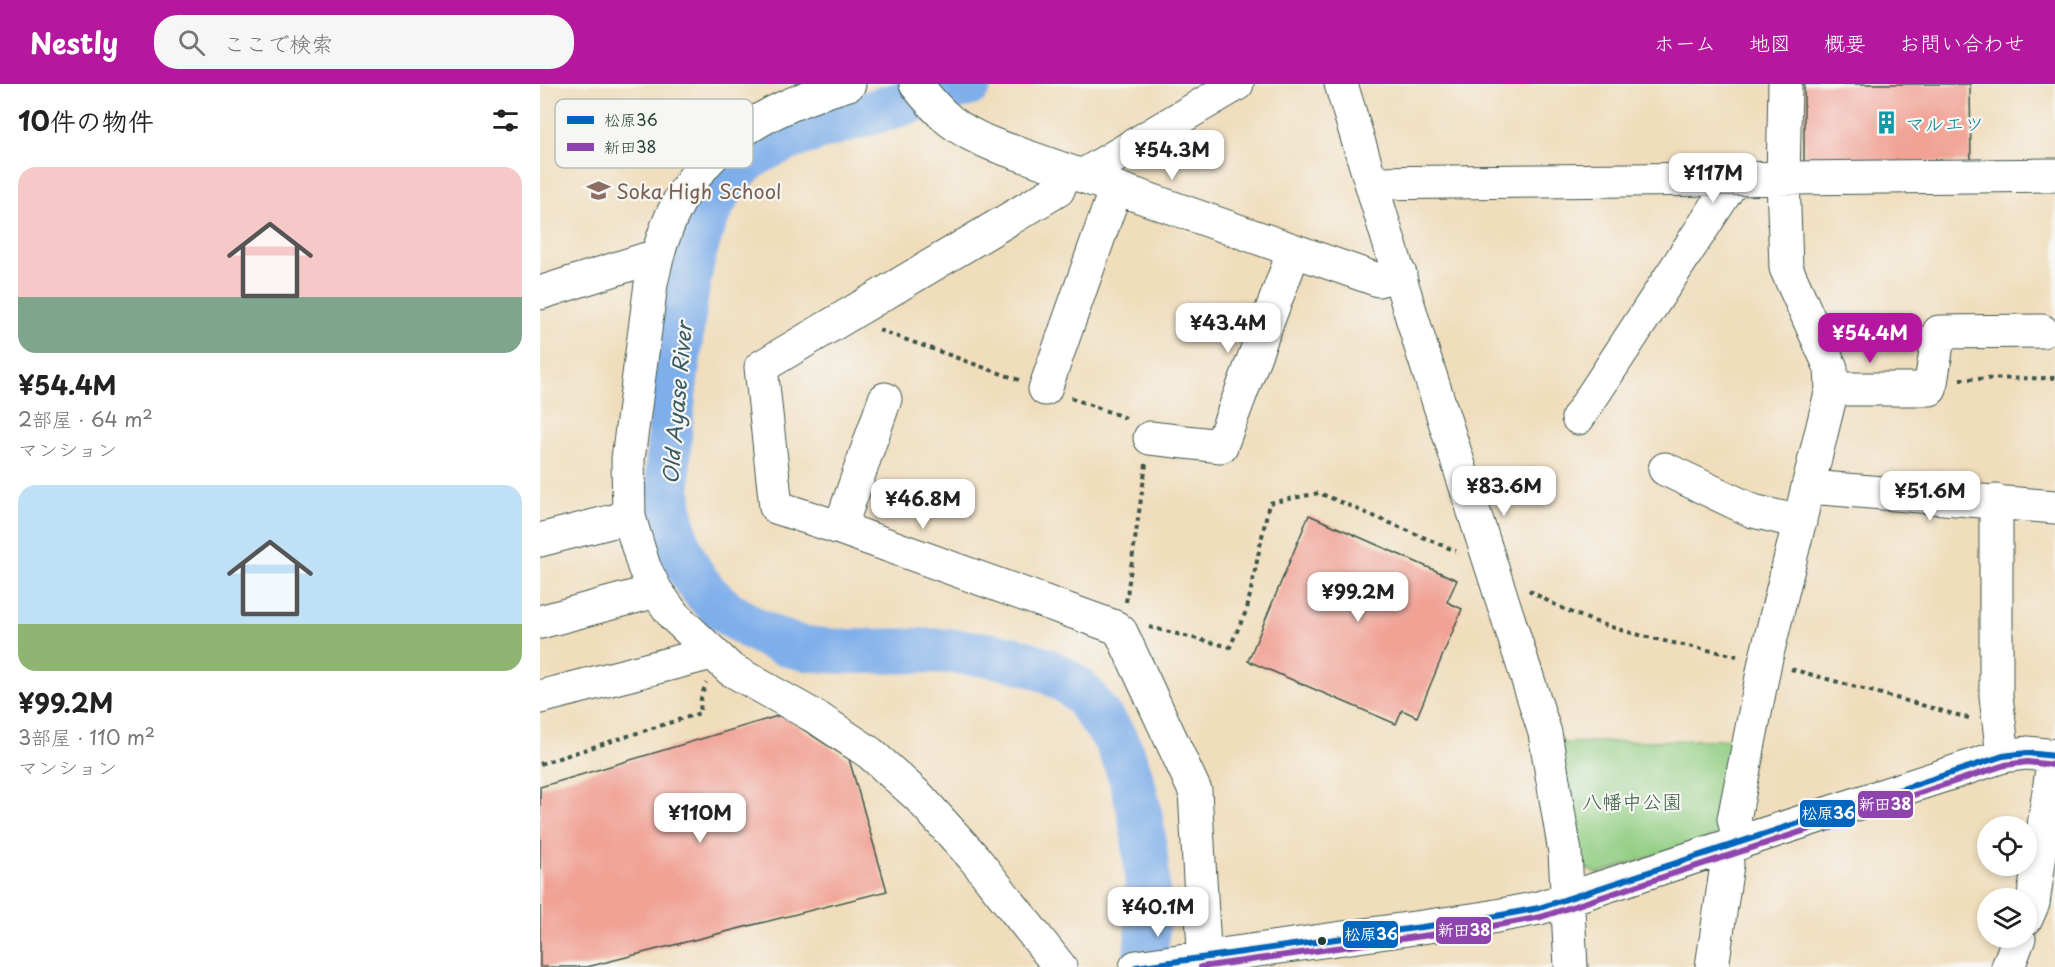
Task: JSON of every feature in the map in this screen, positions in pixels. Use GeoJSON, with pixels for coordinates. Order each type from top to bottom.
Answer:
{"type":"FeatureCollection","features":[{"type":"Feature","properties":{"kind":"street"},"geometry":{"type":"LineString","coordinates":[[753,122],[849,84]]}},
{"type":"Feature","properties":{"kind":"street"},"geometry":{"type":"LineString","coordinates":[[916,84],[941,115],[967,135],[1378,280],[1400,273]]}},
{"type":"Feature","properties":{"kind":"street"},"geometry":{"type":"LineString","coordinates":[[1199,960],[1195,790],[1121,632],[1115,627],[776,507],[761,367],[1058,190],[1074,173],[1237,84]]}},
{"type":"Feature","properties":{"kind":"street"},"geometry":{"type":"LineString","coordinates":[[1341,84],[1545,733],[1565,852],[1571,967]]}},
{"type":"Feature","properties":{"kind":"street"},"geometry":{"type":"LineString","coordinates":[[1712,967],[1727,865],[1733,845],[1734,819],[1764,662],[1832,389],[1831,368],[1786,268],[1783,179],[1785,84]]}},
{"type":"Feature","properties":{"kind":"street"},"geometry":{"type":"LineString","coordinates":[[701,168],[682,194],[656,256],[628,459],[629,517],[644,567],[656,591],[674,616],[730,669],[819,719],[870,753],[919,798],[974,858],[1043,942],[1060,967]]}},
{"type":"Feature","properties":{"kind":"street"},"geometry":{"type":"LineString","coordinates":[[1371,183],[2055,175]]}},
{"type":"Feature","properties":{"kind":"street"},"geometry":{"type":"LineString","coordinates":[[1578,418],[1735,178]]}},
{"type":"Feature","properties":{"kind":"street"},"geometry":{"type":"LineString","coordinates":[[1045,389],[1116,188]]}},
{"type":"Feature","properties":{"kind":"street"},"geometry":{"type":"LineString","coordinates":[[1150,438],[1221,446],[1294,251]]}},
{"type":"Feature","properties":{"kind":"street"},"geometry":{"type":"LineString","coordinates":[[540,293],[656,256]]}},
{"type":"Feature","properties":{"kind":"street"},"geometry":{"type":"LineString","coordinates":[[1832,389],[1930,389],[1939,332],[2042,331]]}},
{"type":"Feature","properties":{"kind":"street"},"geometry":{"type":"LineString","coordinates":[[840,528],[885,399]]}},
{"type":"Feature","properties":{"kind":"street"},"geometry":{"type":"LineString","coordinates":[[1665,469],[1753,510],[1800,522]]}},
{"type":"Feature","properties":{"kind":"street"},"geometry":{"type":"LineString","coordinates":[[1809,487],[2055,507]]}},
{"type":"Feature","properties":{"kind":"street"},"geometry":{"type":"LineString","coordinates":[[1996,501],[1996,696],[2003,756]]}},
{"type":"Feature","properties":{"kind":"street"},"geometry":{"type":"LineString","coordinates":[[540,540],[629,517]]}},
{"type":"Feature","properties":{"kind":"street"},"geometry":{"type":"LineString","coordinates":[[540,622],[656,591]]}},
{"type":"Feature","properties":{"kind":"street"},"geometry":{"type":"LineString","coordinates":[[540,697],[714,655]]}},
{"type":"Feature","properties":{"kind":"street"},"geometry":{"type":"LineString","coordinates":[[1136,967],[1199,960],[1486,918],[1569,899],[2003,756],[2027,753],[2054,756],[2035,888]]}},
{"type":"Feature","properties":{"kind":"street"},"geometry":{"type":"LineString","coordinates":[[2008,967],[2015,948]]}},
{"type":"Feature","properties":{"kind":"path"},"geometry":{"type":"LineString","coordinates":[[842,317],[1152,428],[1121,632]]}},
{"type":"Feature","properties":{"kind":"path"},"geometry":{"type":"LineString","coordinates":[[1930,378],[2055,378]]}},
{"type":"Feature","properties":{"kind":"path"},"geometry":{"type":"LineString","coordinates":[[540,764],[700,713],[701,698],[714,655]]}},
{"type":"Feature","properties":{"kind":"green space","name":"八幡中公園"},"geometry":{"type":"Polygon","coordinates":[[[1740,739],[1722,834],[1597,874],[1580,865],[1558,743],[1740,739]]]}},
{"type":"Feature","properties":{"kind":"building","name":"マルエツ"},"geometry":{"type":"Polygon","coordinates":[[[1804,84],[1970,84],[1971,162],[1804,164],[1804,84]]]}},
{"type":"Feature","properties":{"kind":"building"},"geometry":{"type":"Polygon","coordinates":[[[1309,515],[1457,580],[1447,602],[1462,609],[1417,717],[1402,710],[1396,724],[1248,661],[1309,515]]]}},
{"type":"Feature","properties":{"kind":"building"},"geometry":{"type":"Polygon","coordinates":[[[781,715],[849,759],[887,891],[587,967],[540,967],[540,787],[781,715]]]}},
{"type":"Feature","properties":{"kind":"waterway","name":"Old Ayase River"},"geometry":{"type":"LineString","coordinates":[[753,156],[772,145],[822,127],[969,84]]}},
{"type":"Feature","properties":{"kind":"waterway","name":"Old Ayase River"},"geometry":{"type":"LineString","coordinates":[[739,168],[717,195],[707,216],[699,237],[688,282],[669,444],[668,484],[673,522],[684,558],[704,590],[734,617],[776,640],[794,646],[820,650],[942,651],[997,656],[1014,659],[1048,671],[1082,693],[1116,741],[1135,793],[1141,822],[1147,882],[1145,967]]}},
{"type":"Feature","properties":{"kind":"transit line","name":"松原36"},"geometry":{"type":"LineString","coordinates":[[1136,967],[1486,918],[1539,908],[2003,756],[2027,753],[2055,756]]}},
{"type":"Feature","properties":{"kind":"transit line","name":"新田38"},"geometry":{"type":"LineString","coordinates":[[1201,967],[1487,927],[1541,917],[2005,765],[2027,762],[2054,765]]}},
{"type":"Feature","properties":{"kind":"place","name":"マルエツ"},"geometry":{"type":"Point","coordinates":[1887,123]}},
{"type":"Feature","properties":{"kind":"place","name":"Soka High School"},"geometry":{"type":"Point","coordinates":[598,191]}}]}
